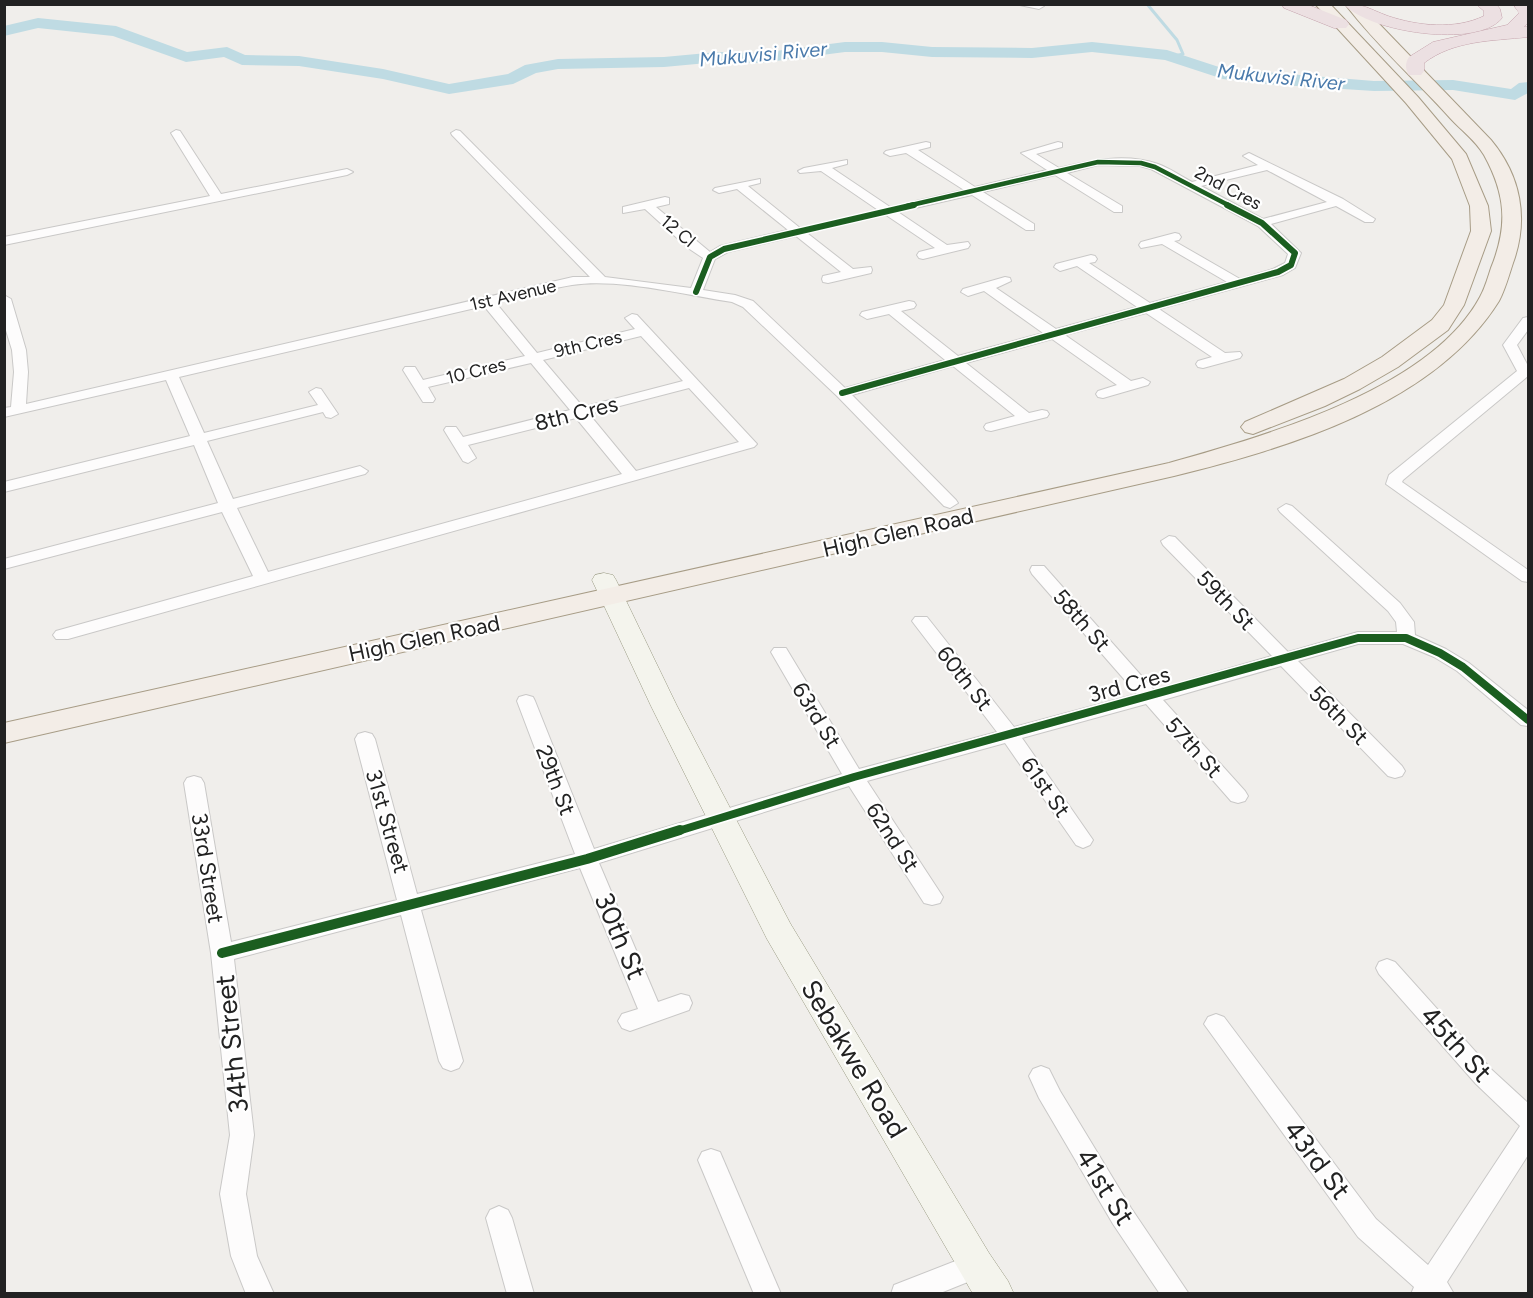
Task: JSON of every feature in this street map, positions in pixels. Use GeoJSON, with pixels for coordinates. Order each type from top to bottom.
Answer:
{"type":"FeatureCollection","features":[{"type":"Feature","properties":{"kind":"highway"},"geometry":{"type":"LineString","coordinates":[[1290,4],[1340,24]]}},
{"type":"Feature","properties":{"kind":"highway"},"geometry":{"type":"LineString","coordinates":[[1352,4],[1363,12],[1393,23],[1432,29],[1458,29],[1483,25],[1493,18],[1492,9],[1484,4]]}},
{"type":"Feature","properties":{"kind":"highway"},"geometry":{"type":"LineString","coordinates":[[1495,36],[1513,29],[1528,13],[1521,4]]}},
{"type":"Feature","properties":{"kind":"highway"},"geometry":{"type":"LineString","coordinates":[[1415,71],[1415,62],[1434,47],[1453,42],[1528,32]]}},
{"type":"Feature","properties":{"kind":"main road","name":"High Glen Road"},"geometry":{"type":"LineString","coordinates":[[4,733],[607,589],[950,503],[1182,449],[1273,420],[1317,401],[1390,362],[1440,325],[1454,305],[1480,231],[1479,206],[1460,158],[1412,100],[1322,4]]}},
{"type":"Feature","properties":{"kind":"main road","name":"High Glen Road"},"geometry":{"type":"LineString","coordinates":[[4,715],[1174,470],[1306,429],[1349,410],[1421,370],[1447,352],[1466,332],[1488,301],[1504,269],[1514,207],[1491,153],[1352,4]]}},
{"type":"Feature","properties":{"kind":"street"},"geometry":{"type":"LineString","coordinates":[[1019,4],[1039,6]]}},
{"type":"Feature","properties":{"kind":"street"},"geometry":{"type":"LineString","coordinates":[[176,133],[218,199]]}},
{"type":"Feature","properties":{"kind":"street"},"geometry":{"type":"LineString","coordinates":[[456,133],[601,280]]}},
{"type":"Feature","properties":{"kind":"street"},"geometry":{"type":"LineString","coordinates":[[890,153],[926,145]]}},
{"type":"Feature","properties":{"kind":"street"},"geometry":{"type":"LineString","coordinates":[[1058,145],[1027,153],[1119,208]]}},
{"type":"Feature","properties":{"kind":"street"},"geometry":{"type":"LineString","coordinates":[[908,149],[972,190],[1036,225],[1011,232]]}},
{"type":"Feature","properties":{"kind":"street"},"geometry":{"type":"LineString","coordinates":[[1249,156],[1369,219]]}},
{"type":"Feature","properties":{"kind":"street"},"geometry":{"type":"LineString","coordinates":[[804,171],[843,162]]}},
{"type":"Feature","properties":{"kind":"street","name":"2nd Cres"},"geometry":{"type":"LineString","coordinates":[[710,257],[724,249],[1098,162],[1155,167],[1262,223],[1295,254],[1290,265],[1278,272],[954,360],[842,393]]}},
{"type":"Feature","properties":{"kind":"street"},"geometry":{"type":"LineString","coordinates":[[1192,185],[1270,166]]}},
{"type":"Feature","properties":{"kind":"street"},"geometry":{"type":"LineString","coordinates":[[823,167],[944,249]]}},
{"type":"Feature","properties":{"kind":"street"},"geometry":{"type":"LineString","coordinates":[[4,241],[347,172]]}},
{"type":"Feature","properties":{"kind":"street"},"geometry":{"type":"LineString","coordinates":[[719,190],[756,181]]}},
{"type":"Feature","properties":{"kind":"street"},"geometry":{"type":"LineString","coordinates":[[739,185],[796,233],[851,274]]}},
{"type":"Feature","properties":{"kind":"street"},"geometry":{"type":"LineString","coordinates":[[627,210],[664,201]]}},
{"type":"Feature","properties":{"kind":"street"},"geometry":{"type":"LineString","coordinates":[[1262,223],[1339,202]]}},
{"type":"Feature","properties":{"kind":"street","name":"12 Cl"},"geometry":{"type":"LineString","coordinates":[[647,205],[710,257]]}},
{"type":"Feature","properties":{"kind":"street"},"geometry":{"type":"LineString","coordinates":[[1145,245],[1180,236]]}},
{"type":"Feature","properties":{"kind":"street"},"geometry":{"type":"LineString","coordinates":[[1163,240],[1238,283]]}},
{"type":"Feature","properties":{"kind":"street"},"geometry":{"type":"LineString","coordinates":[[923,255],[964,245]]}},
{"type":"Feature","properties":{"kind":"street"},"geometry":{"type":"LineString","coordinates":[[696,292],[710,257]]}},
{"type":"Feature","properties":{"kind":"street"},"geometry":{"type":"LineString","coordinates":[[1060,267],[1094,258]]}},
{"type":"Feature","properties":{"kind":"street"},"geometry":{"type":"LineString","coordinates":[[1079,262],[1229,356],[1203,364]]}},
{"type":"Feature","properties":{"kind":"street"},"geometry":{"type":"LineString","coordinates":[[828,279],[866,270]]}},
{"type":"Feature","properties":{"kind":"street","name":"1st Avenue"},"geometry":{"type":"LineString","coordinates":[[11,411],[573,281],[601,280],[696,292],[748,304],[842,393],[950,503]]}},
{"type":"Feature","properties":{"kind":"street"},"geometry":{"type":"LineString","coordinates":[[968,292],[1005,281]]}},
{"type":"Feature","properties":{"kind":"street"},"geometry":{"type":"LineString","coordinates":[[987,287],[1128,386]]}},
{"type":"Feature","properties":{"kind":"street"},"geometry":{"type":"LineString","coordinates":[[4,299],[19,350],[21,372],[11,411]]}},
{"type":"Feature","properties":{"kind":"street"},"geometry":{"type":"LineString","coordinates":[[487,301],[531,357],[633,476]]}},
{"type":"Feature","properties":{"kind":"street"},"geometry":{"type":"LineString","coordinates":[[867,315],[909,304]]}},
{"type":"Feature","properties":{"kind":"street"},"geometry":{"type":"LineString","coordinates":[[891,309],[1026,418]]}},
{"type":"Feature","properties":{"kind":"street"},"geometry":{"type":"LineString","coordinates":[[62,635],[749,444],[632,318]]}},
{"type":"Feature","properties":{"kind":"street"},"geometry":{"type":"LineString","coordinates":[[1528,321],[1510,345],[1525,372],[1395,478],[1395,484],[1528,577]]}},
{"type":"Feature","properties":{"kind":"street","name":"9th Cres"},"geometry":{"type":"LineString","coordinates":[[531,357],[644,331]]}},
{"type":"Feature","properties":{"kind":"street","name":"10 Cres"},"geometry":{"type":"LineString","coordinates":[[420,385],[531,357]]}},
{"type":"Feature","properties":{"kind":"street"},"geometry":{"type":"LineString","coordinates":[[410,370],[428,399]]}},
{"type":"Feature","properties":{"kind":"street"},"geometry":{"type":"LineString","coordinates":[[171,374],[227,505],[262,579]]}},
{"type":"Feature","properties":{"kind":"street"},"geometry":{"type":"LineString","coordinates":[[1103,394],[1143,382]]}},
{"type":"Feature","properties":{"kind":"street","name":"8th Cres"},"geometry":{"type":"LineString","coordinates":[[468,458],[455,436],[579,413],[693,383]]}},
{"type":"Feature","properties":{"kind":"street"},"geometry":{"type":"LineString","coordinates":[[4,487],[199,438],[329,411],[316,392]]}},
{"type":"Feature","properties":{"kind":"street"},"geometry":{"type":"LineString","coordinates":[[992,427],[1042,414]]}},
{"type":"Feature","properties":{"kind":"street"},"geometry":{"type":"LineString","coordinates":[[4,564],[359,469]]}},
{"type":"Feature","properties":{"kind":"street"},"geometry":{"type":"LineString","coordinates":[[1286,509],[1394,607],[1405,622],[1406,638]]}},
{"type":"Feature","properties":{"kind":"street","name":"59th St"},"geometry":{"type":"LineString","coordinates":[[1169,542],[1282,658]]}},
{"type":"Feature","properties":{"kind":"street","name":"58th St"},"geometry":{"type":"LineString","coordinates":[[1038,570],[1150,697]]}},
{"type":"Feature","properties":{"kind":"street","name":"Sebakwe Road"},"geometry":{"type":"LineString","coordinates":[[607,589],[778,930],[976,1266],[995,1293]]}},
{"type":"Feature","properties":{"kind":"street","name":"60th St"},"geometry":{"type":"LineString","coordinates":[[921,621],[1010,735]]}},
{"type":"Feature","properties":{"kind":"street","name":"3rd Cres"},"geometry":{"type":"LineString","coordinates":[[222,953],[587,859],[854,777],[1358,638],[1406,638],[1463,667],[1528,720]]}},
{"type":"Feature","properties":{"kind":"street","name":"63rd St"},"geometry":{"type":"LineString","coordinates":[[780,652],[854,777]]}},
{"type":"Feature","properties":{"kind":"street","name":"56th St"},"geometry":{"type":"LineString","coordinates":[[1282,658],[1395,771]]}},
{"type":"Feature","properties":{"kind":"street","name":"57th St"},"geometry":{"type":"LineString","coordinates":[[1150,697],[1238,796]]}},
{"type":"Feature","properties":{"kind":"street","name":"29th St"},"geometry":{"type":"LineString","coordinates":[[525,701],[587,859]]}},
{"type":"Feature","properties":{"kind":"street","name":"61st St"},"geometry":{"type":"LineString","coordinates":[[1010,735],[1083,840]]}},
{"type":"Feature","properties":{"kind":"street","name":"31st Street"},"geometry":{"type":"LineString","coordinates":[[365,739],[452,1061]]}},
{"type":"Feature","properties":{"kind":"street","name":"62nd St"},"geometry":{"type":"LineString","coordinates":[[854,777],[932,897]]}},
{"type":"Feature","properties":{"kind":"street","name":"33rd Street"},"geometry":{"type":"LineString","coordinates":[[194,783],[222,953]]}},
{"type":"Feature","properties":{"kind":"street","name":"30th St"},"geometry":{"type":"LineString","coordinates":[[587,859],[652,1014]]}},
{"type":"Feature","properties":{"kind":"street","name":"34th Street"},"geometry":{"type":"LineString","coordinates":[[222,953],[242,1135],[233,1194],[244,1256],[253,1280],[261,1293]]}},
{"type":"Feature","properties":{"kind":"street","name":"45th St"},"geometry":{"type":"LineString","coordinates":[[1387,968],[1484,1077],[1528,1131]]}},
{"type":"Feature","properties":{"kind":"street"},"geometry":{"type":"LineString","coordinates":[[630,1022],[681,1003]]}},
{"type":"Feature","properties":{"kind":"street","name":"43rd St"},"geometry":{"type":"LineString","coordinates":[[1216,1024],[1368,1228],[1431,1291]]}},
{"type":"Feature","properties":{"kind":"street","name":"41st St"},"geometry":{"type":"LineString","coordinates":[[1041,1076],[1051,1098],[1122,1216],[1176,1293]]}},
{"type":"Feature","properties":{"kind":"street"},"geometry":{"type":"LineString","coordinates":[[1431,1291],[1528,1131]]}},
{"type":"Feature","properties":{"kind":"street"},"geometry":{"type":"LineString","coordinates":[[711,1160],[768,1293]]}},
{"type":"Feature","properties":{"kind":"street"},"geometry":{"type":"LineString","coordinates":[[499,1218],[521,1293]]}},
{"type":"Feature","properties":{"kind":"street"},"geometry":{"type":"LineString","coordinates":[[904,1293],[976,1266]]}},
{"type":"Feature","properties":{"kind":"waterway"},"geometry":{"type":"LineString","coordinates":[[1147,4],[1177,40],[1183,54],[1171,57]]}},
{"type":"Feature","properties":{"kind":"waterway","name":"Mukuvisi River"},"geometry":{"type":"LineString","coordinates":[[4,31],[38,23],[116,31],[186,57],[227,52],[242,60],[299,61],[383,74],[449,89],[513,79],[531,69],[558,64],[664,62],[718,57],[760,58],[845,47],[882,47],[932,52],[1032,53],[1092,47],[1167,55],[1223,74],[1268,79],[1374,86],[1453,85],[1515,95],[1528,87]]}},
{"type":"Feature","properties":{"kind":"cycle path"},"geometry":{"type":"LineString","coordinates":[[696,292],[710,257],[724,249],[1098,162],[1141,163],[1155,167],[1262,223],[1295,253],[1291,265],[1278,272],[842,393]]}},
{"type":"Feature","properties":{"kind":"cycle path"},"geometry":{"type":"LineString","coordinates":[[222,953],[587,859],[854,777],[1358,638],[1406,638],[1440,653],[1463,667],[1528,720]]}}]}
